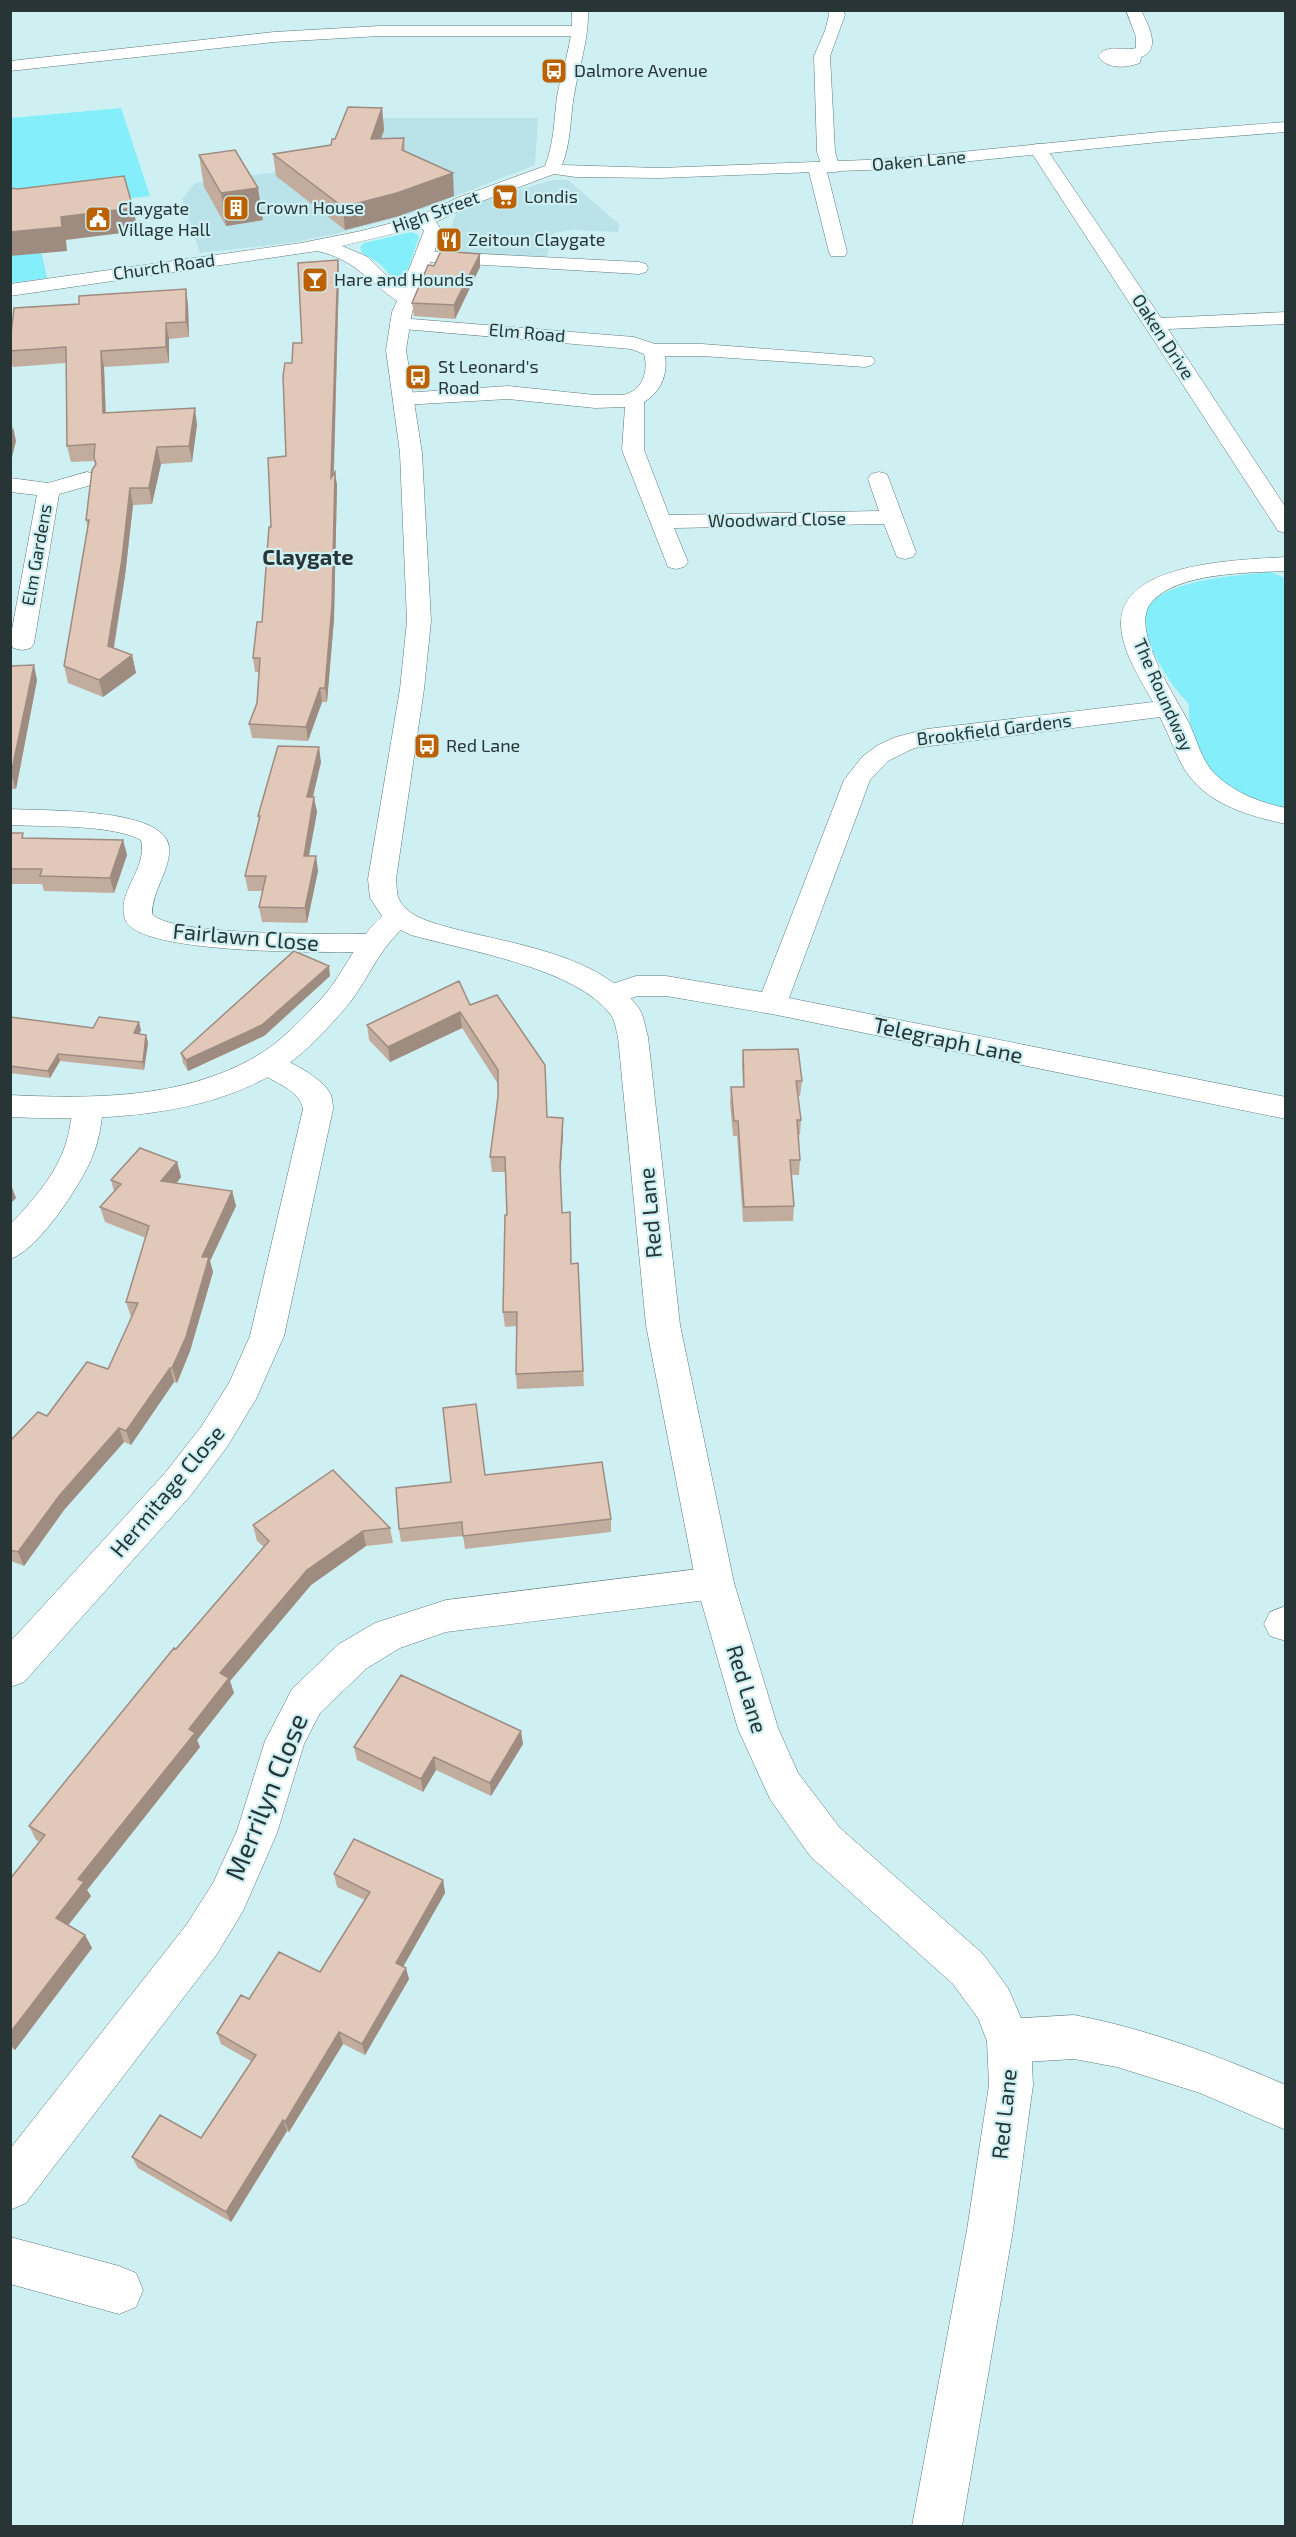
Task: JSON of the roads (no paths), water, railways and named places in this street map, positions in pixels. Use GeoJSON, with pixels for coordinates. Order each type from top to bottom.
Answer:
{"type":"FeatureCollection","features":[{"type":"Feature","properties":{"kind":"street"},"geometry":{"type":"LineString","coordinates":[[437,31],[441,10]]}},
{"type":"Feature","properties":{"kind":"street"},"geometry":{"type":"LineString","coordinates":[[552,169],[557,158],[579,31],[580,10]]}},
{"type":"Feature","properties":{"kind":"street"},"geometry":{"type":"LineString","coordinates":[[830,245],[824,168],[826,152],[822,56],[833,31],[837,15],[835,10]]}},
{"type":"Feature","properties":{"kind":"street"},"geometry":{"type":"LineString","coordinates":[[1132,55],[1139,52],[1145,44],[1145,34],[1133,10]]}},
{"type":"Feature","properties":{"kind":"street"},"geometry":{"type":"LineString","coordinates":[[10,66],[273,37],[380,31],[579,31]]}},
{"type":"Feature","properties":{"kind":"street","name":"Oaken Lane"},"geometry":{"type":"LineString","coordinates":[[552,169],[576,172],[639,173],[824,168],[933,161],[1038,149],[1286,127]]}},
{"type":"Feature","properties":{"kind":"street","name":"Oaken Drive"},"geometry":{"type":"LineString","coordinates":[[1038,149],[1286,526]]}},
{"type":"Feature","properties":{"kind":"street","name":"High Street"},"geometry":{"type":"LineString","coordinates":[[317,246],[425,220],[463,202],[552,169]]}},
{"type":"Feature","properties":{"kind":"street"},"geometry":{"type":"LineString","coordinates":[[10,1106],[88,1109],[148,1102],[210,1088],[268,1064],[334,1003],[386,930],[382,879],[412,689],[418,621],[418,569],[411,453],[396,350],[399,324],[433,231],[425,220]]}},
{"type":"Feature","properties":{"kind":"street"},"geometry":{"type":"LineString","coordinates":[[317,246],[334,249],[361,261],[381,280],[407,299]]}},
{"type":"Feature","properties":{"kind":"street","name":"Church Road"},"geometry":{"type":"LineString","coordinates":[[10,290],[317,246]]}},
{"type":"Feature","properties":{"kind":"street"},"geometry":{"type":"LineString","coordinates":[[424,257],[639,268]]}},
{"type":"Feature","properties":{"kind":"street"},"geometry":{"type":"LineString","coordinates":[[1155,324],[1286,318]]}},
{"type":"Feature","properties":{"kind":"street","name":"Elm Road"},"geometry":{"type":"LineString","coordinates":[[399,324],[634,343],[653,350],[679,348],[865,361]]}},
{"type":"Feature","properties":{"kind":"street"},"geometry":{"type":"LineString","coordinates":[[403,399],[523,393],[597,400],[633,399],[643,394],[656,372],[658,360],[653,350]]}},
{"type":"Feature","properties":{"kind":"street"},"geometry":{"type":"LineString","coordinates":[[633,399],[635,406],[633,450],[676,562]]}},
{"type":"Feature","properties":{"kind":"street","name":"Elm Gardens"},"geometry":{"type":"LineString","coordinates":[[10,485],[49,490],[87,479]]}},
{"type":"Feature","properties":{"kind":"street"},"geometry":{"type":"LineString","coordinates":[[879,479],[905,552]]}},
{"type":"Feature","properties":{"kind":"street","name":"Elm Gardens"},"geometry":{"type":"LineString","coordinates":[[22,643],[18,619],[49,490]]}},
{"type":"Feature","properties":{"kind":"street","name":"Woodward Close"},"geometry":{"type":"LineString","coordinates":[[662,522],[892,517]]}},
{"type":"Feature","properties":{"kind":"street","name":"The Roundway"},"geometry":{"type":"LineString","coordinates":[[1286,564],[1230,569],[1175,579],[1140,600],[1132,621],[1138,648],[1169,708],[1193,763],[1206,781],[1223,793],[1251,806],[1286,816]]}},
{"type":"Feature","properties":{"kind":"street","name":"Brookfield Gardens"},"geometry":{"type":"LineString","coordinates":[[772,1004],[857,780],[867,764],[897,743],[927,737],[1169,708]]}},
{"type":"Feature","properties":{"kind":"street","name":"Fairlawn Close"},"geometry":{"type":"LineString","coordinates":[[10,817],[133,826],[150,834],[156,845],[154,863],[141,891],[136,912],[140,921],[172,934],[252,941],[386,930]]}},
{"type":"Feature","properties":{"kind":"street","name":"Red Lane"},"geometry":{"type":"LineString","coordinates":[[386,930],[421,929],[560,966],[592,981],[626,1012],[633,1037],[663,1325],[715,1583],[758,1729],[784,1786],[825,1842],[968,1970],[993,2003],[1009,2041],[1011,2085],[992,2219],[938,2526]]}},
{"type":"Feature","properties":{"kind":"street","name":"Telegraph Lane"},"geometry":{"type":"LineString","coordinates":[[610,995],[636,986],[653,984],[772,1004],[1286,1108]]}},
{"type":"Feature","properties":{"kind":"street","name":"Hermitage Close"},"geometry":{"type":"LineString","coordinates":[[10,1670],[178,1484],[214,1437],[244,1389],[254,1368],[267,1336],[318,1109],[316,1096],[305,1086],[268,1064]]}},
{"type":"Feature","properties":{"kind":"street"},"geometry":{"type":"LineString","coordinates":[[10,1247],[47,1205],[70,1170],[82,1142],[88,1109]]}},
{"type":"Feature","properties":{"kind":"street","name":"Merrilyn Close"},"geometry":{"type":"LineString","coordinates":[[10,2187],[202,1939],[228,1897],[257,1833],[285,1741],[306,1701],[353,1656],[388,1635],[446,1616],[715,1583]]}},
{"type":"Feature","properties":{"kind":"street"},"geometry":{"type":"LineString","coordinates":[[1009,2041],[1074,2037],[1117,2045],[1203,2072],[1286,2108]]}},
{"type":"Feature","properties":{"kind":"street"},"geometry":{"type":"LineString","coordinates":[[10,2260],[119,2290]]}},
{"type":"Feature","properties":{"kind":"place","name":"Dalmore Avenue"},"geometry":{"type":"Point","coordinates":[554,71]}},
{"type":"Feature","properties":{"kind":"place","name":"Londis"},"geometry":{"type":"Point","coordinates":[505,197]}},
{"type":"Feature","properties":{"kind":"place","name":"Crown House"},"geometry":{"type":"Point","coordinates":[236,208]}},
{"type":"Feature","properties":{"kind":"place","name":"Claygate Village Hall"},"geometry":{"type":"Point","coordinates":[98,219]}},
{"type":"Feature","properties":{"kind":"place","name":"Zeitoun Claygate"},"geometry":{"type":"Point","coordinates":[449,240]}},
{"type":"Feature","properties":{"kind":"place","name":"Hare and Hounds"},"geometry":{"type":"Point","coordinates":[315,280]}},
{"type":"Feature","properties":{"kind":"place","name":"St Leonard's Road"},"geometry":{"type":"Point","coordinates":[418,377]}},
{"type":"Feature","properties":{"kind":"place","name":"Red Lane"},"geometry":{"type":"Point","coordinates":[427,746]}},
{"type":"Feature","properties":{"kind":"district","name":"Claygate"},"geometry":{"type":"Point","coordinates":[308,557]}}]}
